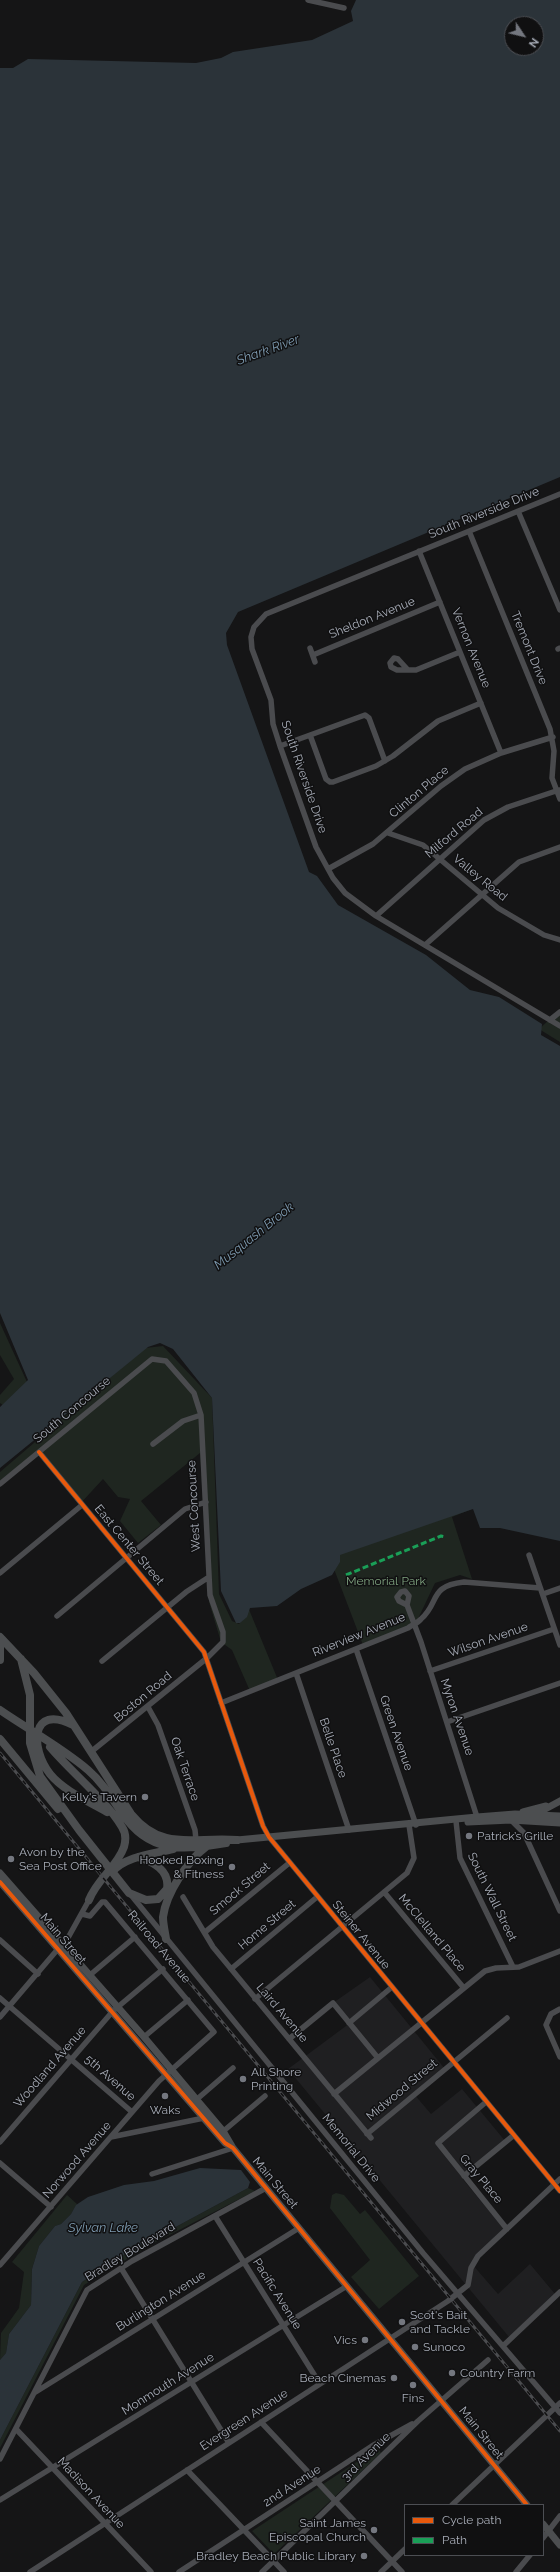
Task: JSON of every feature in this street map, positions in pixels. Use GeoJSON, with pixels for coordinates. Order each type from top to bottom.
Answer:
{"type":"FeatureCollection","features":[{"type":"Feature","properties":{"kind":"highway"},"geometry":{"type":"LineString","coordinates":[[0,1637],[56,1699],[92,1751],[131,1814],[142,1826],[167,1840],[237,1840]]}},
{"type":"Feature","properties":{"kind":"highway"},"geometry":{"type":"LineString","coordinates":[[0,1643],[0,1660]]}},
{"type":"Feature","properties":{"kind":"highway"},"geometry":{"type":"LineString","coordinates":[[21,1659],[30,1695],[30,1743],[40,1776],[79,1830],[129,1893],[146,1900],[155,1900],[162,1897],[168,1887],[167,1878],[162,1870],[138,1857]]}},
{"type":"Feature","properties":{"kind":"highway"},"geometry":{"type":"LineString","coordinates":[[0,1710],[94,1776],[136,1831],[157,1844],[174,1848]]}},
{"type":"Feature","properties":{"kind":"highway"},"geometry":{"type":"LineString","coordinates":[[74,1725],[58,1719],[45,1722],[39,1728],[36,1738],[38,1755],[46,1769],[57,1781],[113,1816]]}},
{"type":"Feature","properties":{"kind":"highway"},"geometry":{"type":"LineString","coordinates":[[0,1739],[62,1814],[79,1830]]}},
{"type":"Feature","properties":{"kind":"highway"},"geometry":{"type":"LineString","coordinates":[[44,1741],[123,1828],[125,1836],[124,1847],[120,1855],[94,1890],[89,1900]]}},
{"type":"Feature","properties":{"kind":"highway"},"geometry":{"type":"LineString","coordinates":[[94,1890],[122,1864],[138,1857],[174,1848],[208,1846],[237,1840]]}},
{"type":"Feature","properties":{"kind":"highway"},"geometry":{"type":"LineString","coordinates":[[166,1939],[163,1921],[167,1903],[190,1861],[208,1846]]}},
{"type":"Feature","properties":{"kind":"main road"},"geometry":{"type":"LineString","coordinates":[[513,1817],[559,1802]]}},
{"type":"Feature","properties":{"kind":"main road"},"geometry":{"type":"LineString","coordinates":[[535,1815],[559,1802]]}},
{"type":"Feature","properties":{"kind":"main road"},"geometry":{"type":"LineString","coordinates":[[237,1840],[535,1815],[560,1816]]}},
{"type":"Feature","properties":{"kind":"main road"},"geometry":{"type":"LineString","coordinates":[[456,1821],[477,1817],[513,1817],[529,1821],[560,1822]]}},
{"type":"Feature","properties":{"kind":"main road","name":"Main Street"},"geometry":{"type":"LineString","coordinates":[[0,1874],[3,1885],[90,1975],[115,2009],[144,2037],[204,2118],[220,2133]]}},
{"type":"Feature","properties":{"kind":"main road","name":"Main Street"},"geometry":{"type":"LineString","coordinates":[[61,1946],[168,2071],[196,2100],[220,2133],[348,2286],[526,2504]]}},
{"type":"Feature","properties":{"kind":"main road"},"geometry":{"type":"LineString","coordinates":[[545,2527],[560,2545]]}},
{"type":"Feature","properties":{"kind":"street"},"geometry":{"type":"LineString","coordinates":[[308,0],[344,8]]}},
{"type":"Feature","properties":{"kind":"street","name":"South Riverside Drive"},"geometry":{"type":"LineString","coordinates":[[560,494],[266,614],[257,622],[251,637],[252,649],[270,697],[274,728],[316,847],[328,869],[345,892],[376,916],[560,1026]]}},
{"type":"Feature","properties":{"kind":"street"},"geometry":{"type":"LineString","coordinates":[[518,511],[560,610]]}},
{"type":"Feature","properties":{"kind":"street","name":"Tremont Drive"},"geometry":{"type":"LineString","coordinates":[[470,531],[553,737],[554,751],[551,770],[560,799]]}},
{"type":"Feature","properties":{"kind":"street","name":"Vernon Avenue"},"geometry":{"type":"LineString","coordinates":[[419,551],[501,753]]}},
{"type":"Feature","properties":{"kind":"street","name":"Sheldon Avenue"},"geometry":{"type":"LineString","coordinates":[[313,655],[440,602]]}},
{"type":"Feature","properties":{"kind":"street"},"geometry":{"type":"LineString","coordinates":[[310,648],[315,662]]}},
{"type":"Feature","properties":{"kind":"street"},"geometry":{"type":"LineString","coordinates":[[408,670],[416,670],[460,652]]}},
{"type":"Feature","properties":{"kind":"street"},"geometry":{"type":"LineString","coordinates":[[310,735],[326,779],[330,782],[385,761],[438,721],[481,703]]}},
{"type":"Feature","properties":{"kind":"street"},"geometry":{"type":"LineString","coordinates":[[280,746],[365,715],[369,718],[385,761]]}},
{"type":"Feature","properties":{"kind":"street","name":"Clinton Place"},"geometry":{"type":"LineString","coordinates":[[328,869],[373,844],[452,778],[477,762],[553,737]]}},
{"type":"Feature","properties":{"kind":"street","name":"Milford Road"},"geometry":{"type":"LineString","coordinates":[[376,916],[475,827],[495,814],[558,791]]}},
{"type":"Feature","properties":{"kind":"street","name":"Valley Road"},"geometry":{"type":"LineString","coordinates":[[388,833],[415,841],[440,859],[481,895],[526,926],[544,935],[560,940]]}},
{"type":"Feature","properties":{"kind":"street"},"geometry":{"type":"LineString","coordinates":[[425,945],[519,862],[560,847]]}},
{"type":"Feature","properties":{"kind":"street"},"geometry":{"type":"LineString","coordinates":[[550,1020],[560,1012]]}},
{"type":"Feature","properties":{"kind":"street","name":"South Concourse"},"geometry":{"type":"LineString","coordinates":[[0,1484],[147,1362],[154,1359],[161,1359]]}},
{"type":"Feature","properties":{"kind":"street","name":"West Concourse"},"geometry":{"type":"LineString","coordinates":[[161,1359],[170,1365],[194,1394],[201,1415],[210,1596],[224,1636],[220,1647],[207,1658]]}},
{"type":"Feature","properties":{"kind":"street"},"geometry":{"type":"LineString","coordinates":[[153,1444],[182,1421],[201,1415]]}},
{"type":"Feature","properties":{"kind":"street","name":"East Center Street"},"geometry":{"type":"LineString","coordinates":[[39,1452],[168,1607],[204,1652],[207,1658]]}},
{"type":"Feature","properties":{"kind":"street"},"geometry":{"type":"LineString","coordinates":[[56,1616],[185,1509],[206,1502]]}},
{"type":"Feature","properties":{"kind":"street"},"geometry":{"type":"LineString","coordinates":[[0,1572],[82,1505]]}},
{"type":"Feature","properties":{"kind":"street"},"geometry":{"type":"LineString","coordinates":[[529,1555],[560,1645]]}},
{"type":"Feature","properties":{"kind":"street"},"geometry":{"type":"LineString","coordinates":[[102,1661],[168,1607],[209,1577]]}},
{"type":"Feature","properties":{"kind":"street","name":"Riverview Avenue"},"geometry":{"type":"LineString","coordinates":[[221,1703],[414,1624],[426,1614],[437,1593],[452,1584],[464,1582],[540,1588]]}},
{"type":"Feature","properties":{"kind":"street"},"geometry":{"type":"LineString","coordinates":[[543,1594],[560,1588]]}},
{"type":"Feature","properties":{"kind":"street","name":"Myron Avenue"},"geometry":{"type":"LineString","coordinates":[[407,1605],[447,1722],[477,1817]]}},
{"type":"Feature","properties":{"kind":"street","name":"Wilson Avenue"},"geometry":{"type":"LineString","coordinates":[[430,1671],[554,1628]]}},
{"type":"Feature","properties":{"kind":"street","name":"Green Avenue"},"geometry":{"type":"LineString","coordinates":[[356,1649],[412,1825],[414,1849],[413,1864],[407,1873],[384,1892]]}},
{"type":"Feature","properties":{"kind":"street","name":"Steiner Avenue"},"geometry":{"type":"LineString","coordinates":[[207,1658],[221,1703],[269,1837],[317,1898],[560,2191]]}},
{"type":"Feature","properties":{"kind":"street","name":"Boston Road"},"geometry":{"type":"LineString","coordinates":[[92,1751],[207,1658]]}},
{"type":"Feature","properties":{"kind":"street","name":"Belle Place"},"geometry":{"type":"LineString","coordinates":[[296,1673],[349,1830]]}},
{"type":"Feature","properties":{"kind":"street"},"geometry":{"type":"LineString","coordinates":[[447,1722],[560,1683]]}},
{"type":"Feature","properties":{"kind":"street","name":"Oak Terrace"},"geometry":{"type":"LineString","coordinates":[[148,1707],[158,1725],[196,1840]]}},
{"type":"Feature","properties":{"kind":"street"},"geometry":{"type":"LineString","coordinates":[[513,1817],[524,1833],[560,1911]]}},
{"type":"Feature","properties":{"kind":"street","name":"South Wall Street"},"geometry":{"type":"LineString","coordinates":[[456,1821],[460,1858],[513,1967]]}},
{"type":"Feature","properties":{"kind":"street"},"geometry":{"type":"LineString","coordinates":[[524,1833],[525,1825],[529,1821]]}},
{"type":"Feature","properties":{"kind":"street","name":"Smock Street"},"geometry":{"type":"LineString","coordinates":[[205,1932],[289,1863]]}},
{"type":"Feature","properties":{"kind":"street"},"geometry":{"type":"LineString","coordinates":[[255,1999],[384,1892]]}},
{"type":"Feature","properties":{"kind":"street","name":"McClelland Place"},"geometry":{"type":"LineString","coordinates":[[384,1892],[463,1987]]}},
{"type":"Feature","properties":{"kind":"street","name":"Memorial Drive"},"geometry":{"type":"LineString","coordinates":[[129,1893],[459,2293],[558,2405],[560,2413]]}},
{"type":"Feature","properties":{"kind":"street","name":"Laird Avenue"},"geometry":{"type":"LineString","coordinates":[[183,1897],[230,1969],[369,2136]]}},
{"type":"Feature","properties":{"kind":"street","name":"Home Street"},"geometry":{"type":"LineString","coordinates":[[230,1969],[317,1898]]}},
{"type":"Feature","properties":{"kind":"street"},"geometry":{"type":"LineString","coordinates":[[0,2017],[61,1946],[82,1914],[89,1900]]}},
{"type":"Feature","properties":{"kind":"street","name":"Railroad Avenue"},"geometry":{"type":"LineString","coordinates":[[82,1914],[90,1916],[104,1901],[163,1969],[214,2032]]}},
{"type":"Feature","properties":{"kind":"street"},"geometry":{"type":"LineString","coordinates":[[90,1975],[135,1937]]}},
{"type":"Feature","properties":{"kind":"street"},"geometry":{"type":"LineString","coordinates":[[0,1940],[38,1974]]}},
{"type":"Feature","properties":{"kind":"street"},"geometry":{"type":"LineString","coordinates":[[334,2094],[463,1987],[490,1969],[527,1964],[560,1951]]}},
{"type":"Feature","properties":{"kind":"street","name":"Woodland Avenue"},"geometry":{"type":"LineString","coordinates":[[0,2142],[115,2009],[163,1969]]}},
{"type":"Feature","properties":{"kind":"street"},"geometry":{"type":"LineString","coordinates":[[350,2022],[392,1988]]}},
{"type":"Feature","properties":{"kind":"street","name":"5th Avenue"},"geometry":{"type":"LineString","coordinates":[[0,1998],[132,2112]]}},
{"type":"Feature","properties":{"kind":"street"},"geometry":{"type":"LineString","coordinates":[[144,2037],[188,2000]]}},
{"type":"Feature","properties":{"kind":"street"},"geometry":{"type":"LineString","coordinates":[[289,2039],[333,2003],[378,2058]]}},
{"type":"Feature","properties":{"kind":"street"},"geometry":{"type":"LineString","coordinates":[[560,2009],[551,2014],[546,2025],[560,2057]]}},
{"type":"Feature","properties":{"kind":"street","name":"Midwood Street"},"geometry":{"type":"LineString","coordinates":[[369,2136],[453,2062],[507,2018]]}},
{"type":"Feature","properties":{"kind":"street","name":"Norwood Avenue"},"geometry":{"type":"LineString","coordinates":[[0,2265],[168,2071],[214,2032]]}},
{"type":"Feature","properties":{"kind":"street"},"geometry":{"type":"LineString","coordinates":[[196,2100],[233,2068]]}},
{"type":"Feature","properties":{"kind":"street"},"geometry":{"type":"LineString","coordinates":[[220,2133],[265,2096]]}},
{"type":"Feature","properties":{"kind":"street","name":"Gray Place"},"geometry":{"type":"LineString","coordinates":[[486,2102],[438,2143],[508,2229]]}},
{"type":"Feature","properties":{"kind":"street"},"geometry":{"type":"LineString","coordinates":[[111,2137],[204,2118]]}},
{"type":"Feature","properties":{"kind":"street"},"geometry":{"type":"LineString","coordinates":[[464,2176],[514,2135]]}},
{"type":"Feature","properties":{"kind":"street"},"geometry":{"type":"LineString","coordinates":[[152,2174],[233,2148]]}},
{"type":"Feature","properties":{"kind":"street"},"geometry":{"type":"LineString","coordinates":[[0,2163],[51,2206]]}},
{"type":"Feature","properties":{"kind":"street","name":"Evergreen Avenue"},"geometry":{"type":"LineString","coordinates":[[30,2572],[459,2293],[468,2285],[475,2260],[560,2179]]}},
{"type":"Feature","properties":{"kind":"street","name":"Bradley Boulevard"},"geometry":{"type":"LineString","coordinates":[[0,2459],[87,2290],[121,2268],[266,2188]]}},
{"type":"Feature","properties":{"kind":"street","name":"Pacific Avenue"},"geometry":{"type":"LineString","coordinates":[[215,2216],[320,2384]]}},
{"type":"Feature","properties":{"kind":"street","name":"Burlington Avenue"},"geometry":{"type":"LineString","coordinates":[[34,2393],[299,2228]]}},
{"type":"Feature","properties":{"kind":"street"},"geometry":{"type":"LineString","coordinates":[[121,2268],[229,2443]]}},
{"type":"Feature","properties":{"kind":"street","name":"Monmouth Avenue"},"geometry":{"type":"LineString","coordinates":[[0,2500],[348,2286]]}},
{"type":"Feature","properties":{"kind":"street"},"geometry":{"type":"LineString","coordinates":[[504,2345],[560,2292]]}},
{"type":"Feature","properties":{"kind":"street","name":"3rd Avenue"},"geometry":{"type":"LineString","coordinates":[[262,2572],[418,2421],[442,2402],[488,2360]]}},
{"type":"Feature","properties":{"kind":"street"},"geometry":{"type":"LineString","coordinates":[[453,2504],[558,2405]]}},
{"type":"Feature","properties":{"kind":"street","name":"2nd Avenue"},"geometry":{"type":"LineString","coordinates":[[179,2572],[372,2446],[418,2421]]}},
{"type":"Feature","properties":{"kind":"street"},"geometry":{"type":"LineString","coordinates":[[261,2422],[402,2572]]}},
{"type":"Feature","properties":{"kind":"street","name":"Madison Avenue"},"geometry":{"type":"LineString","coordinates":[[16,2429],[151,2572]]}},
{"type":"Feature","properties":{"kind":"street"},"geometry":{"type":"LineString","coordinates":[[187,2470],[284,2572]]}},
{"type":"Feature","properties":{"kind":"street"},"geometry":{"type":"LineString","coordinates":[[545,2527],[560,2516]]}},
{"type":"Feature","properties":{"kind":"street"},"geometry":{"type":"LineString","coordinates":[[381,2572],[404,2551]]}},
{"type":"Feature","properties":{"kind":"street"},"geometry":{"type":"LineString","coordinates":[[516,2572],[529,2556]]}},
{"type":"Feature","properties":{"kind":"shaded area"},"geometry":{"type":"Polygon","coordinates":[[[370,1977],[445,2069],[414,2094],[431,2114],[462,2089],[506,2142],[461,2177],[504,2229],[472,2264],[498,2294],[530,2264],[555,2294],[509,2337],[288,2069],[350,2023],[333,2003],[370,1977]]]}},
{"type":"Feature","properties":{"kind":"green space"},"geometry":{"type":"Polygon","coordinates":[[[560,1010],[560,1042],[539,1029],[560,1010]]]}},
{"type":"Feature","properties":{"kind":"green space"},"geometry":{"type":"Polygon","coordinates":[[[0,1323],[27,1382],[4,1406],[0,1403],[0,1395],[14,1379],[0,1355],[0,1323]]]}},
{"type":"Feature","properties":{"kind":"green space"},"geometry":{"type":"Polygon","coordinates":[[[163,1346],[212,1398],[219,1594],[232,1621],[239,1624],[246,1616],[248,1607],[278,1680],[250,1691],[232,1650],[221,1642],[209,1602],[200,1453],[141,1501],[161,1525],[138,1543],[120,1521],[130,1499],[118,1497],[103,1479],[79,1505],[36,1452],[0,1481],[0,1472],[145,1348],[163,1346]]]}},
{"type":"Feature","properties":{"kind":"green space","name":"Memorial Park"},"geometry":{"type":"Polygon","coordinates":[[[472,1509],[452,1517],[472,1579],[460,1575],[435,1583],[416,1623],[363,1645],[334,1569],[337,1551],[444,1511],[472,1509]]]}},
{"type":"Feature","properties":{"kind":"green space"},"geometry":{"type":"Polygon","coordinates":[[[248,2188],[255,2191],[150,2245],[84,2285],[0,2448],[0,2440],[82,2282],[120,2257],[248,2188]]]}},
{"type":"Feature","properties":{"kind":"green space"},"geometry":{"type":"Polygon","coordinates":[[[336,2193],[344,2195],[360,2214],[365,2210],[419,2276],[379,2309],[351,2277],[370,2260],[330,2208],[332,2195],[336,2193]]]}},
{"type":"Feature","properties":{"kind":"green space"},"geometry":{"type":"Polygon","coordinates":[[[67,2195],[77,2204],[71,2214],[61,2224],[55,2226],[39,2246],[32,2269],[31,2305],[9,2334],[6,2353],[0,2360],[1,2333],[19,2308],[24,2272],[12,2262],[67,2195]]]}},
{"type":"Feature","properties":{"kind":"green space"},"geometry":{"type":"Polygon","coordinates":[[[378,2448],[381,2453],[274,2554],[252,2531],[378,2448]]]}},
{"type":"Feature","properties":{"kind":"water"},"geometry":{"type":"Polygon","coordinates":[[[356,0],[560,0],[560,477],[238,612],[226,633],[227,645],[309,872],[317,876],[338,905],[426,955],[470,990],[499,997],[542,1024],[541,1035],[560,1046],[560,1541],[500,1528],[480,1528],[473,1509],[340,1555],[340,1562],[332,1575],[301,1589],[277,1606],[250,1608],[247,1617],[240,1623],[236,1623],[221,1591],[212,1398],[173,1349],[160,1343],[148,1347],[0,1468],[0,1407],[28,1380],[0,1313],[0,68],[13,68],[28,59],[196,63],[221,58],[233,52],[312,40],[353,21],[351,11],[356,0]]]}},
{"type":"Feature","properties":{"kind":"water","name":"Sylvan Lake"},"geometry":{"type":"Polygon","coordinates":[[[200,2168],[241,2170],[250,2182],[248,2188],[120,2257],[82,2282],[0,2440],[0,2360],[6,2353],[9,2334],[31,2305],[32,2269],[39,2246],[55,2226],[61,2224],[71,2214],[76,2205],[88,2197],[124,2185],[154,2181],[200,2168]]]}},
{"type":"Feature","properties":{"kind":"railway"},"geometry":{"type":"LineString","coordinates":[[0,1753],[560,2431]]}},
{"type":"Feature","properties":{"kind":"marked path"},"geometry":{"type":"LineString","coordinates":[[346,1575],[441,1536],[446,1537]]}},
{"type":"Feature","properties":{"kind":"cycle path"},"geometry":{"type":"LineString","coordinates":[[39,1452],[204,1652],[263,1826],[269,1837],[560,2191]]}},
{"type":"Feature","properties":{"kind":"cycle path"},"geometry":{"type":"LineString","coordinates":[[0,1882],[225,2143],[233,2148],[526,2504]]}},
{"type":"Feature","properties":{"kind":"place","name":"Kelly's Tavern"},"geometry":{"type":"Point","coordinates":[145,1797]}},
{"type":"Feature","properties":{"kind":"place","name":"Patrick’s Grille"},"geometry":{"type":"Point","coordinates":[469,1836]}},
{"type":"Feature","properties":{"kind":"place","name":"Avon by the Sea Post Office"},"geometry":{"type":"Point","coordinates":[11,1859]}},
{"type":"Feature","properties":{"kind":"place","name":"Hooked Boxing & Fitness"},"geometry":{"type":"Point","coordinates":[232,1867]}},
{"type":"Feature","properties":{"kind":"place","name":"All Shore Printing"},"geometry":{"type":"Point","coordinates":[243,2079]}},
{"type":"Feature","properties":{"kind":"place","name":"Waks"},"geometry":{"type":"Point","coordinates":[165,2096]}},
{"type":"Feature","properties":{"kind":"place","name":"Scot's Bait and Tackle"},"geometry":{"type":"Point","coordinates":[402,2322]}},
{"type":"Feature","properties":{"kind":"place","name":"Vics"},"geometry":{"type":"Point","coordinates":[365,2340]}},
{"type":"Feature","properties":{"kind":"place","name":"Sunoco"},"geometry":{"type":"Point","coordinates":[415,2347]}},
{"type":"Feature","properties":{"kind":"place","name":"Country Farm"},"geometry":{"type":"Point","coordinates":[452,2373]}},
{"type":"Feature","properties":{"kind":"place","name":"Beach Cinemas"},"geometry":{"type":"Point","coordinates":[394,2378]}},
{"type":"Feature","properties":{"kind":"place","name":"Fins"},"geometry":{"type":"Point","coordinates":[413,2385]}},
{"type":"Feature","properties":{"kind":"place","name":"Saint James Episcopal Church"},"geometry":{"type":"Point","coordinates":[374,2530]}},
{"type":"Feature","properties":{"kind":"place","name":"Bradley Beach Public Library"},"geometry":{"type":"Point","coordinates":[364,2556]}},
{"type":"Feature","properties":{"kind":"water label","name":"Shark River"},"geometry":{"type":"Point","coordinates":[268,350]}},
{"type":"Feature","properties":{"kind":"water label","name":"Musquash Brook"},"geometry":{"type":"Point","coordinates":[254,1236]}}]}
